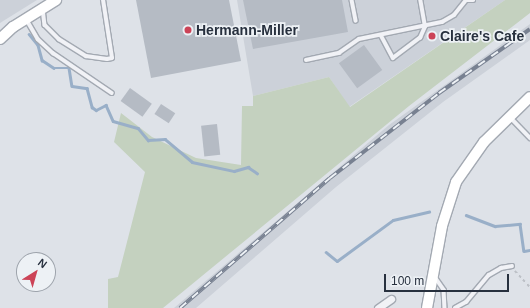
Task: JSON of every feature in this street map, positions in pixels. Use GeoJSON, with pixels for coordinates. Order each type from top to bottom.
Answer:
{"type":"FeatureCollection","features":[{"type":"Feature","properties":{"kind":"main road"},"geometry":{"type":"LineString","coordinates":[[0,39],[56,0]]}},
{"type":"Feature","properties":{"kind":"main road"},"geometry":{"type":"LineString","coordinates":[[427,308],[446,209],[456,182],[476,152],[509,116],[530,97]]}},
{"type":"Feature","properties":{"kind":"street"},"geometry":{"type":"LineString","coordinates":[[378,308],[391,299]]}},
{"type":"Feature","properties":{"kind":"lane"},"geometry":{"type":"LineString","coordinates":[[43,8],[45,24],[59,39],[86,56],[107,59],[112,58],[103,0]]}},
{"type":"Feature","properties":{"kind":"lane"},"geometry":{"type":"LineString","coordinates":[[352,0],[356,21]]}},
{"type":"Feature","properties":{"kind":"lane"},"geometry":{"type":"LineString","coordinates":[[381,35],[393,58],[420,38],[425,27],[420,0]]}},
{"type":"Feature","properties":{"kind":"lane"},"geometry":{"type":"LineString","coordinates":[[306,60],[339,53],[359,39],[425,27],[449,19],[466,0],[473,0]]}},
{"type":"Feature","properties":{"kind":"lane"},"geometry":{"type":"LineString","coordinates":[[27,19],[38,39],[53,53],[112,93]]}},
{"type":"Feature","properties":{"kind":"lane"},"geometry":{"type":"LineString","coordinates":[[509,116],[530,138]]}},
{"type":"Feature","properties":{"kind":"lane"},"geometry":{"type":"LineString","coordinates":[[455,308],[466,302],[489,275],[501,268],[512,266]]}},
{"type":"Feature","properties":{"kind":"lane"},"geometry":{"type":"LineString","coordinates":[[433,275],[444,290],[446,308]]}},
{"type":"Feature","properties":{"kind":"path"},"geometry":{"type":"LineString","coordinates":[[512,266],[530,287]]}},
{"type":"Feature","properties":{"kind":"shaded area"},"geometry":{"type":"Polygon","coordinates":[[[0,0],[37,0],[0,23],[0,0]]]}},
{"type":"Feature","properties":{"kind":"shaded area"},"geometry":{"type":"Polygon","coordinates":[[[237,0],[505,0],[349,107],[329,77],[253,96],[237,0]]]}},
{"type":"Feature","properties":{"kind":"shaded area"},"geometry":{"type":"Polygon","coordinates":[[[530,24],[530,40],[443,102],[336,187],[196,308],[174,308],[389,125],[530,24]]]}},
{"type":"Feature","properties":{"kind":"green space"},"geometry":{"type":"Polygon","coordinates":[[[505,0],[530,0],[530,13],[409,106],[163,308],[108,308],[108,279],[118,277],[145,172],[114,142],[121,113],[152,137],[196,158],[241,165],[242,106],[253,106],[253,96],[329,77],[350,107],[505,0]]]}},
{"type":"Feature","properties":{"kind":"building","name":"Hermann-Miller"},"geometry":{"type":"Polygon","coordinates":[[[136,0],[229,0],[241,61],[151,78],[136,0]]]}},
{"type":"Feature","properties":{"kind":"building"},"geometry":{"type":"Polygon","coordinates":[[[243,0],[342,0],[348,32],[253,49],[243,0]]]}},
{"type":"Feature","properties":{"kind":"building"},"geometry":{"type":"Polygon","coordinates":[[[364,45],[382,70],[357,88],[339,63],[364,45]]]}},
{"type":"Feature","properties":{"kind":"building"},"geometry":{"type":"Polygon","coordinates":[[[130,88],[152,104],[142,117],[121,101],[130,88]]]}},
{"type":"Feature","properties":{"kind":"building"},"geometry":{"type":"Polygon","coordinates":[[[161,104],[175,113],[169,123],[154,114],[161,104]]]}},
{"type":"Feature","properties":{"kind":"building"},"geometry":{"type":"Polygon","coordinates":[[[217,124],[220,155],[204,157],[201,126],[217,124]]]}},
{"type":"Feature","properties":{"kind":"waterway"},"geometry":{"type":"LineString","coordinates":[[29,34],[38,45],[42,60],[54,68],[69,68],[72,86],[87,88],[92,107],[96,110],[106,105],[113,121],[138,128],[148,140],[165,139],[192,162],[234,171],[248,167],[257,173]]}},
{"type":"Feature","properties":{"kind":"waterway"},"geometry":{"type":"LineString","coordinates":[[326,252],[337,261],[393,220],[429,212]]}},
{"type":"Feature","properties":{"kind":"waterway"},"geometry":{"type":"LineString","coordinates":[[466,215],[495,226],[520,224],[524,251],[530,250]]}},
{"type":"Feature","properties":{"kind":"railway"},"geometry":{"type":"LineString","coordinates":[[180,308],[330,178],[439,93],[530,29]]}},
{"type":"Feature","properties":{"kind":"place","name":"Hermann-Miller"},"geometry":{"type":"Point","coordinates":[188,30]}},
{"type":"Feature","properties":{"kind":"place","name":"Claire's Cafe"},"geometry":{"type":"Point","coordinates":[432,36]}}]}
